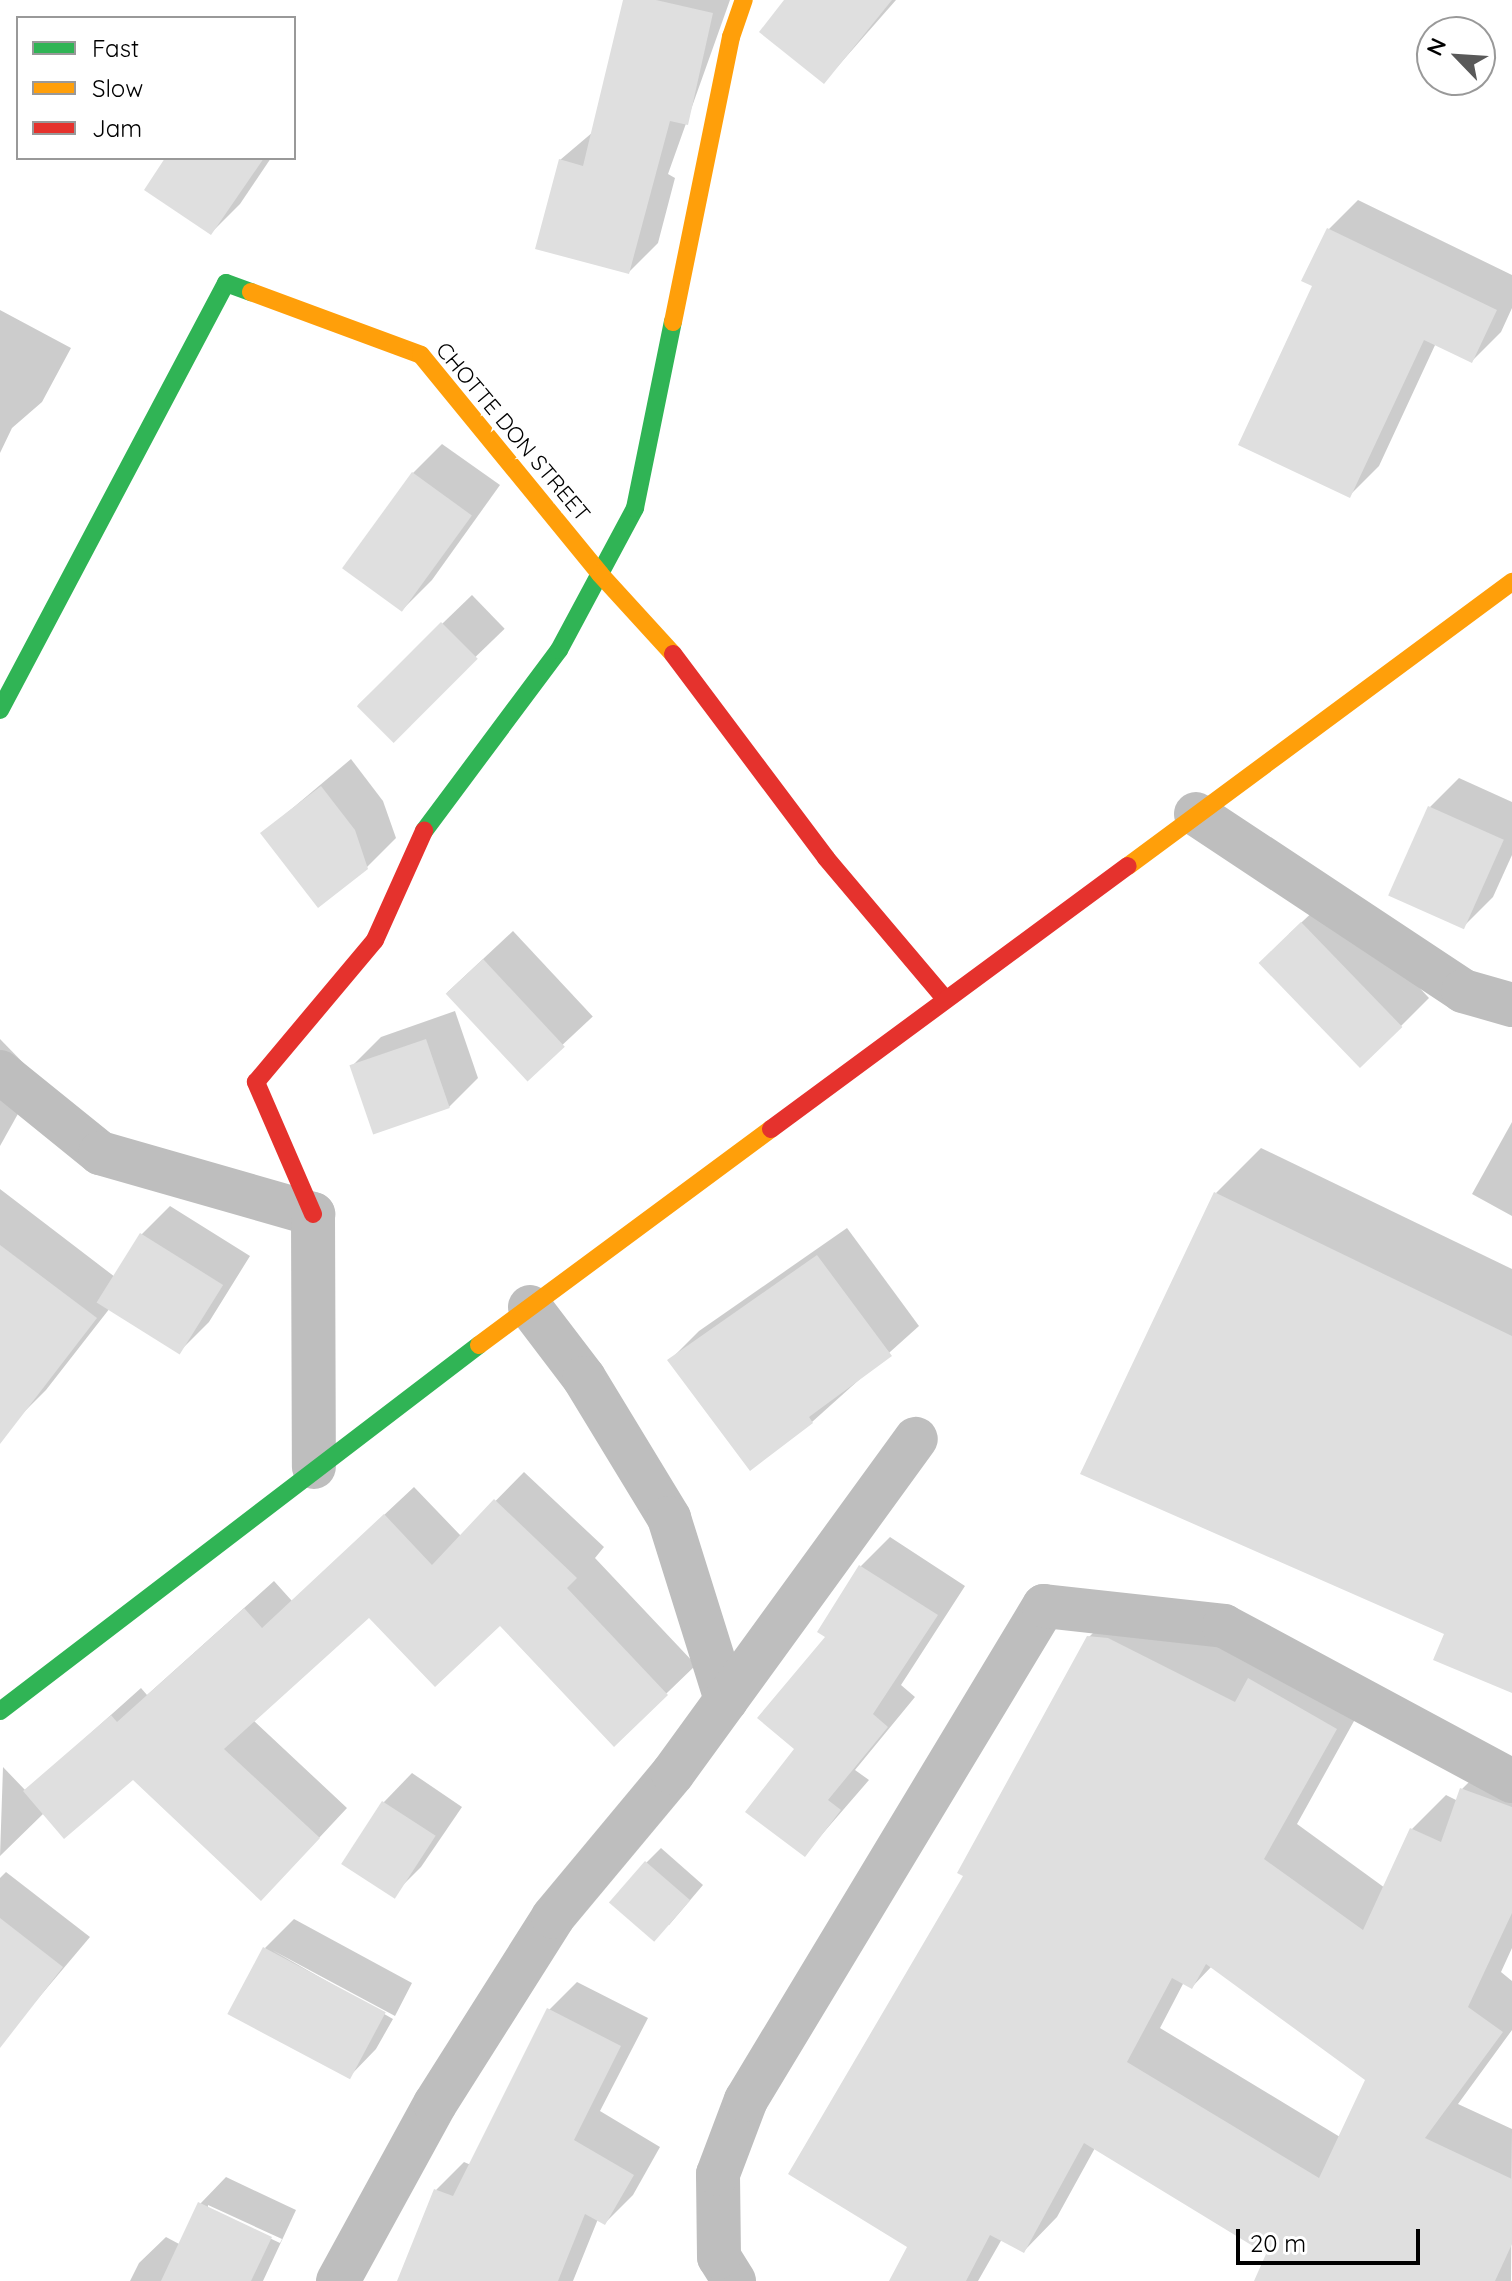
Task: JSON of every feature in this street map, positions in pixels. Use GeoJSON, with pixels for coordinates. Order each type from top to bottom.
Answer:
{"type":"FeatureCollection","features":[{"type":"Feature","properties":{"kind":"street"},"geometry":{"type":"LineString","coordinates":[[314,1467],[313,1214],[256,1082],[375,940],[413,845],[559,650],[635,508],[731,37],[744,0]]}},
{"type":"Feature","properties":{"kind":"street","name":"CHOTTE DON STREET"},"geometry":{"type":"LineString","coordinates":[[0,710],[226,283],[421,355],[600,574],[652,626],[826,858],[945,999]]}},
{"type":"Feature","properties":{"kind":"street"},"geometry":{"type":"LineString","coordinates":[[0,1711],[314,1467],[1512,582]]}},
{"type":"Feature","properties":{"kind":"street"},"geometry":{"type":"LineString","coordinates":[[1196,814],[1463,991],[1512,1005]]}},
{"type":"Feature","properties":{"kind":"street"},"geometry":{"type":"LineString","coordinates":[[0,1072],[100,1153],[313,1214]]}},
{"type":"Feature","properties":{"kind":"street"},"geometry":{"type":"LineString","coordinates":[[530,1307],[584,1378],[669,1518],[726,1700]]}},
{"type":"Feature","properties":{"kind":"street"},"geometry":{"type":"LineString","coordinates":[[338,2281],[435,2104],[553,1917],[726,1700],[916,1439]]}},
{"type":"Feature","properties":{"kind":"street"},"geometry":{"type":"LineString","coordinates":[[734,2281],[719,2257],[718,2174],[746,2100],[1044,1606],[1224,1626],[1512,1781]]}},
{"type":"Feature","properties":{"kind":"building"},"geometry":{"type":"Polygon","coordinates":[[[623,0],[656,0],[713,13],[688,125],[670,121],[629,274],[535,249],[559,159],[583,166],[623,0]]]}},
{"type":"Feature","properties":{"kind":"building"},"geometry":{"type":"Polygon","coordinates":[[[784,0],[892,0],[824,84],[759,32],[784,0]]]}},
{"type":"Feature","properties":{"kind":"building"},"geometry":{"type":"Polygon","coordinates":[[[164,160],[263,160],[211,235],[144,190],[164,160]]]}},
{"type":"Feature","properties":{"kind":"building"},"geometry":{"type":"Polygon","coordinates":[[[1327,228],[1497,310],[1472,363],[1424,340],[1350,498],[1238,445],[1312,286],[1301,281],[1327,228]]]}},
{"type":"Feature","properties":{"kind":"building"},"geometry":{"type":"Polygon","coordinates":[[[412,472],[472,515],[402,612],[342,568],[412,472]]]}},
{"type":"Feature","properties":{"kind":"building"},"geometry":{"type":"Polygon","coordinates":[[[441,622],[478,659],[394,743],[357,706],[441,622]]]}},
{"type":"Feature","properties":{"kind":"building"},"geometry":{"type":"Polygon","coordinates":[[[321,786],[355,830],[368,869],[318,908],[260,833],[321,786]]]}},
{"type":"Feature","properties":{"kind":"building"},"geometry":{"type":"Polygon","coordinates":[[[1428,806],[1504,840],[1464,929],[1388,896],[1428,806]]]}},
{"type":"Feature","properties":{"kind":"building"},"geometry":{"type":"Polygon","coordinates":[[[1301,922],[1402,1027],[1360,1068],[1259,963],[1301,922]]]}},
{"type":"Feature","properties":{"kind":"building"},"geometry":{"type":"Polygon","coordinates":[[[483,959],[565,1047],[528,1082],[446,994],[483,959]]]}},
{"type":"Feature","properties":{"kind":"building"},"geometry":{"type":"Polygon","coordinates":[[[426,1039],[450,1108],[373,1134],[349,1065],[426,1039]]]}},
{"type":"Feature","properties":{"kind":"building"},"geometry":{"type":"Polygon","coordinates":[[[1214,1192],[1512,1336],[1512,1693],[1433,1660],[1444,1634],[1080,1474],[1214,1192]]]}},
{"type":"Feature","properties":{"kind":"building"},"geometry":{"type":"Polygon","coordinates":[[[140,1233],[223,1285],[180,1354],[97,1303],[140,1233]]]}},
{"type":"Feature","properties":{"kind":"building"},"geometry":{"type":"Polygon","coordinates":[[[0,1245],[97,1318],[0,1444],[0,1245]]]}},
{"type":"Feature","properties":{"kind":"building"},"geometry":{"type":"Polygon","coordinates":[[[817,1255],[892,1356],[809,1417],[813,1423],[750,1471],[667,1360],[817,1255]]]}},
{"type":"Feature","properties":{"kind":"building"},"geometry":{"type":"Polygon","coordinates":[[[494,1499],[577,1578],[567,1588],[668,1695],[614,1747],[500,1626],[435,1687],[369,1618],[224,1749],[320,1838],[261,1901],[133,1780],[64,1839],[23,1791],[111,1715],[117,1722],[244,1608],[262,1628],[384,1514],[432,1565],[494,1499]]]}},
{"type":"Feature","properties":{"kind":"building"},"geometry":{"type":"Polygon","coordinates":[[[859,1565],[938,1615],[873,1714],[888,1727],[828,1800],[841,1810],[805,1857],[745,1812],[794,1749],[757,1718],[825,1637],[817,1632],[859,1565]]]}},
{"type":"Feature","properties":{"kind":"building"},"geometry":{"type":"Polygon","coordinates":[[[1087,1636],[1108,1638],[1235,1702],[1248,1678],[1337,1729],[1264,1859],[1363,1930],[1410,1828],[1441,1842],[1460,1788],[1512,1807],[1512,1913],[1468,2007],[1503,2032],[1425,2138],[1512,2179],[1512,2244],[1495,2281],[1254,2281],[1266,2254],[1084,2143],[1024,2253],[990,2235],[966,2281],[889,2281],[907,2247],[788,2174],[963,1876],[957,1873],[1087,1636]],[[1206,1964],[1192,1989],[1172,1978],[1127,2062],[1319,2178],[1365,2080],[1206,1964]]]}},
{"type":"Feature","properties":{"kind":"building"},"geometry":{"type":"Polygon","coordinates":[[[382,1801],[436,1836],[395,1899],[341,1864],[382,1801]]]}},
{"type":"Feature","properties":{"kind":"building"},"geometry":{"type":"Polygon","coordinates":[[[645,1861],[690,1900],[654,1942],[609,1903],[645,1861]]]}},
{"type":"Feature","properties":{"kind":"building"},"geometry":{"type":"Polygon","coordinates":[[[0,1918],[63,1967],[0,2048],[0,1918]]]}},
{"type":"Feature","properties":{"kind":"building"},"geometry":{"type":"Polygon","coordinates":[[[263,1947],[386,2012],[350,2079],[227,2014],[263,1947]]]}},
{"type":"Feature","properties":{"kind":"building"},"geometry":{"type":"Polygon","coordinates":[[[547,2008],[621,2046],[574,2140],[634,2175],[605,2225],[585,2214],[558,2281],[397,2281],[434,2189],[453,2196],[547,2008]]]}},
{"type":"Feature","properties":{"kind":"building"},"geometry":{"type":"Polygon","coordinates":[[[198,2202],[272,2237],[251,2281],[161,2281],[198,2202]]]}},
{"type":"Feature","properties":{"kind":"traffic: fast"},"geometry":{"type":"LineString","coordinates":[[0,710],[226,283],[251,292]]}},
{"type":"Feature","properties":{"kind":"traffic: fast"},"geometry":{"type":"LineString","coordinates":[[424,831],[559,650],[635,508],[673,322]]}},
{"type":"Feature","properties":{"kind":"traffic: fast"},"geometry":{"type":"LineString","coordinates":[[0,1711],[479,1345]]}},
{"type":"Feature","properties":{"kind":"traffic: slow"},"geometry":{"type":"LineString","coordinates":[[673,322],[731,37],[744,0]]}},
{"type":"Feature","properties":{"kind":"traffic: slow"},"geometry":{"type":"LineString","coordinates":[[251,292],[421,355],[600,574],[673,654]]}},
{"type":"Feature","properties":{"kind":"traffic: slow"},"geometry":{"type":"LineString","coordinates":[[1128,866],[1512,582]]}},
{"type":"Feature","properties":{"kind":"traffic: slow"},"geometry":{"type":"LineString","coordinates":[[479,1345],[771,1129]]}},
{"type":"Feature","properties":{"kind":"traffic: jam"},"geometry":{"type":"LineString","coordinates":[[673,654],[826,858],[945,999]]}},
{"type":"Feature","properties":{"kind":"traffic: jam"},"geometry":{"type":"LineString","coordinates":[[313,1214],[256,1082],[375,940],[424,831]]}},
{"type":"Feature","properties":{"kind":"traffic: jam"},"geometry":{"type":"LineString","coordinates":[[771,1129],[1128,866]]}}]}
